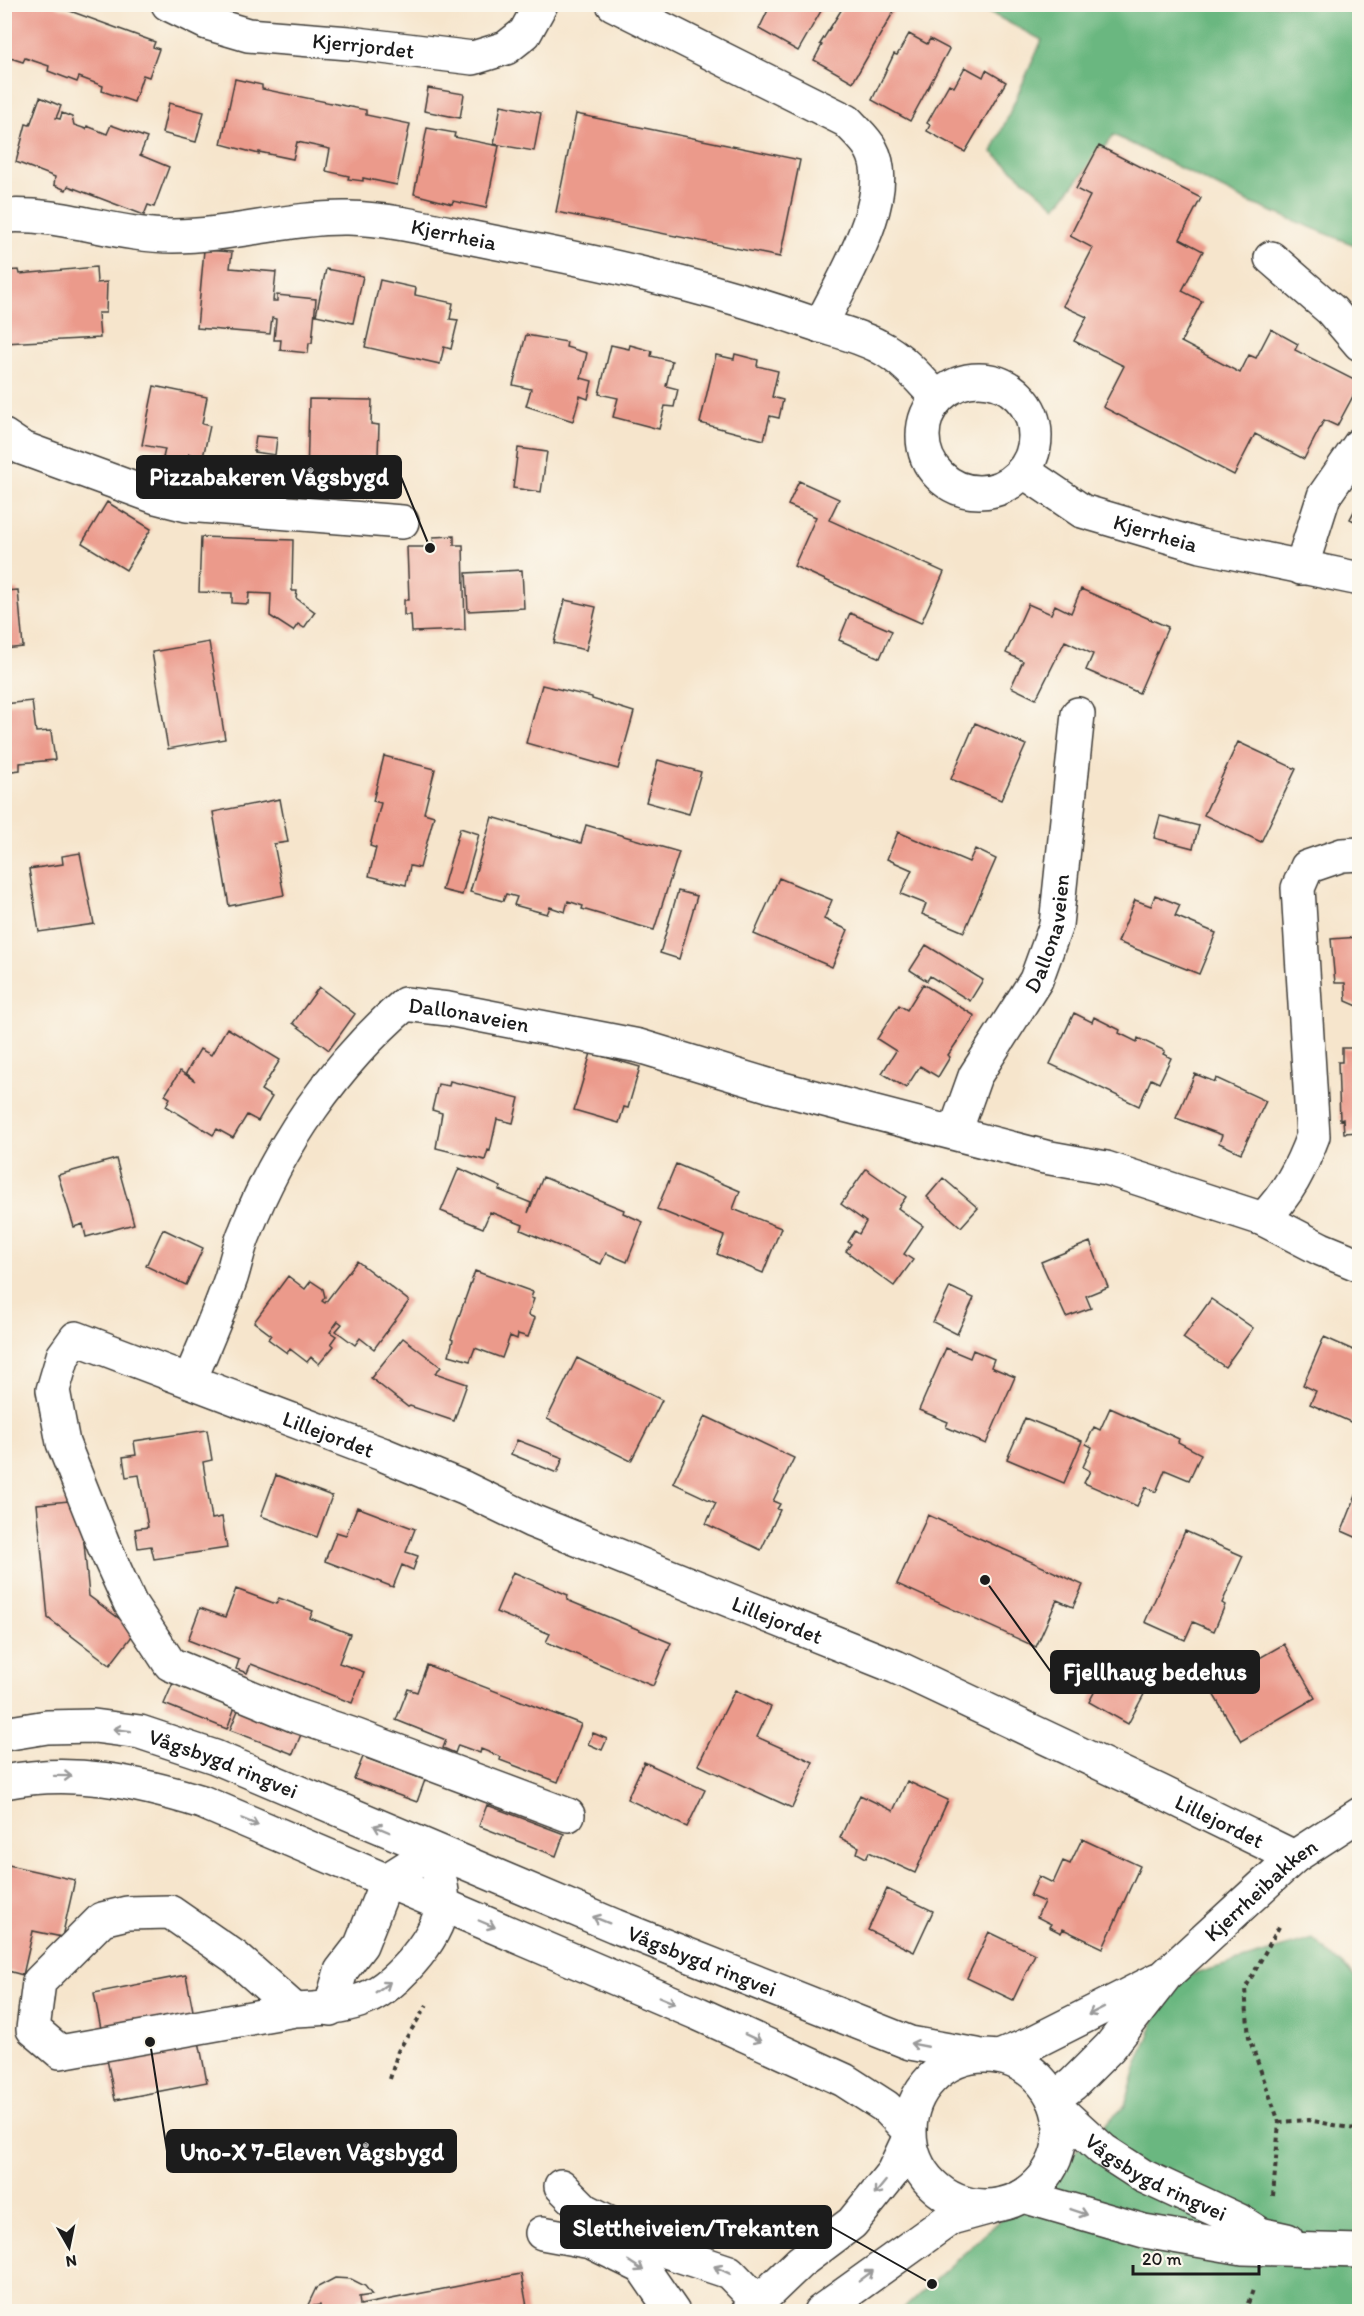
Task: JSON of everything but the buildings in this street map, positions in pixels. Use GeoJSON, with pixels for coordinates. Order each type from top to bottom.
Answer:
{"type":"FeatureCollection","features":[{"type":"Feature","properties":{"kind":"street","name":"Kjerrjordet"},"geometry":{"type":"LineString","coordinates":[[168,4],[233,33],[473,58],[506,48],[525,33],[541,4]]}},
{"type":"Feature","properties":{"kind":"street"},"geometry":{"type":"LineString","coordinates":[[613,4],[847,121],[872,150],[878,183],[873,217],[820,326]]}},
{"type":"Feature","properties":{"kind":"street","name":"Kjerrheia"},"geometry":{"type":"LineString","coordinates":[[4,216],[21,215],[79,223],[126,234],[175,236],[310,219],[350,218],[395,223],[598,264],[752,302],[879,346],[913,371],[936,397]]}},
{"type":"Feature","properties":{"kind":"street"},"geometry":{"type":"LineString","coordinates":[[1271,258],[1331,310],[1359,344]]}},
{"type":"Feature","properties":{"kind":"street"},"geometry":{"type":"LineString","coordinates":[[969,379],[988,380],[1007,386],[1022,399],[1032,416],[1036,435],[1033,454],[1023,471],[1008,484],[990,492],[973,492],[955,487],[940,478],[929,464],[923,447],[922,429],[927,412],[936,397],[950,386],[969,379]]}},
{"type":"Feature","properties":{"kind":"street"},"geometry":{"type":"LineString","coordinates":[[4,436],[22,448],[156,497],[187,505],[402,522]]}},
{"type":"Feature","properties":{"kind":"street"},"geometry":{"type":"LineString","coordinates":[[1301,568],[1324,496],[1359,444]]}},
{"type":"Feature","properties":{"kind":"street","name":"Kjerrheia"},"geometry":{"type":"LineString","coordinates":[[1023,471],[1082,511],[1201,546],[1359,579]]}},
{"type":"Feature","properties":{"kind":"street","name":"Dallonaveien"},"geometry":{"type":"LineString","coordinates":[[960,1133],[960,1118],[975,1076],[1036,980],[1056,925],[1077,714]]}},
{"type":"Feature","properties":{"kind":"street"},"geometry":{"type":"LineString","coordinates":[[1263,1219],[1280,1202],[1302,1167],[1313,1136],[1298,888],[1306,867],[1342,855],[1359,854]]}},
{"type":"Feature","properties":{"kind":"street","name":"Dallonaveien"},"geometry":{"type":"LineString","coordinates":[[190,1380],[231,1277],[245,1231],[266,1184],[294,1134],[379,1026],[405,1004],[448,1009],[639,1046],[771,1086],[960,1133],[1045,1157],[1106,1167],[1263,1219],[1321,1249],[1359,1265]]}},
{"type":"Feature","properties":{"kind":"street","name":"Lillejordet"},"geometry":{"type":"LineString","coordinates":[[568,1815],[357,1736],[294,1715],[170,1664],[130,1603],[104,1546],[63,1443],[53,1390],[63,1356],[76,1338],[190,1380],[323,1434],[382,1454],[464,1488],[542,1525],[896,1667],[1294,1857]]}},
{"type":"Feature","properties":{"kind":"street","name":"Vågsbygd ringvei"},"geometry":{"type":"LineString","coordinates":[[4,1734],[47,1727],[94,1726],[140,1732],[214,1757],[434,1851],[910,2043],[988,2056]]}},
{"type":"Feature","properties":{"kind":"street","name":"Vågsbygd ringvei"},"geometry":{"type":"LineString","coordinates":[[4,1782],[47,1776],[97,1776],[146,1785],[202,1802],[699,2014],[844,2080],[886,2107],[909,2134]]}},
{"type":"Feature","properties":{"kind":"street","name":"Kjerrheibakken"},"geometry":{"type":"LineString","coordinates":[[1055,2103],[1110,2047],[1166,1975],[1294,1857],[1359,1814]]}},
{"type":"Feature","properties":{"kind":"street"},"geometry":{"type":"LineString","coordinates":[[295,2010],[236,1958],[170,1912],[127,1913],[102,1919],[39,1982],[33,2029],[60,2052],[295,2010],[330,2009],[361,2001],[386,1987],[412,1961],[429,1938],[443,1905],[434,1851],[387,1880],[361,1945],[341,1971],[330,2009]]}},
{"type":"Feature","properties":{"kind":"street","name":"Kjerrheibakken"},"geometry":{"type":"LineString","coordinates":[[988,2056],[1032,2043],[1166,1975]]}},
{"type":"Feature","properties":{"kind":"street"},"geometry":{"type":"LineString","coordinates":[[561,2186],[585,2210],[669,2252],[729,2272],[755,2309],[800,2262],[852,2223],[892,2172],[909,2134],[914,2103],[928,2080],[950,2063],[988,2056],[1022,2064],[1040,2079],[1055,2103],[1061,2133],[1056,2158],[1042,2180],[1010,2201],[951,2218],[820,2312]]}},
{"type":"Feature","properties":{"kind":"street","name":"Vågsbygd ringvei"},"geometry":{"type":"LineString","coordinates":[[1055,2103],[1103,2150],[1143,2176],[1238,2220],[1260,2234],[1346,2250]]}},
{"type":"Feature","properties":{"kind":"street"},"geometry":{"type":"LineString","coordinates":[[909,2134],[918,2168],[938,2191],[966,2205],[1010,2201]]}},
{"type":"Feature","properties":{"kind":"street","name":"Vågsbygd ringvei"},"geometry":{"type":"LineString","coordinates":[[1010,2201],[1144,2230],[1244,2248],[1346,2250]]}},
{"type":"Feature","properties":{"kind":"street"},"geometry":{"type":"LineString","coordinates":[[542,2233],[591,2242],[642,2268],[673,2312]]}},
{"type":"Feature","properties":{"kind":"path"},"geometry":{"type":"LineString","coordinates":[[1273,2200],[1279,2122],[1248,2038],[1245,1989],[1284,1918]]}},
{"type":"Feature","properties":{"kind":"path"},"geometry":{"type":"LineString","coordinates":[[390,2079],[398,2051],[432,1996]]}},
{"type":"Feature","properties":{"kind":"path"},"geometry":{"type":"LineString","coordinates":[[1279,2122],[1308,2120],[1359,2130]]}},
{"type":"Feature","properties":{"kind":"path"},"geometry":{"type":"LineString","coordinates":[[1245,2312],[1254,2286]]}},
{"type":"Feature","properties":{"kind":"path"},"geometry":{"type":"LineString","coordinates":[[942,2312],[973,2307],[990,2312]]}},
{"type":"Feature","properties":{"kind":"green space"},"geometry":{"type":"Polygon","coordinates":[[[975,5],[1359,5],[1359,247],[1248,202],[1114,135],[1056,207],[992,152],[1042,40],[975,5]]]}},
{"type":"Feature","properties":{"kind":"green space"},"geometry":{"type":"Polygon","coordinates":[[[1313,1939],[1359,1981],[1359,2311],[900,2312],[1125,2106],[1136,2068],[1171,1981],[1313,1939]]]}},
{"type":"Feature","properties":{"kind":"place","name":"Pizzabakeren Vågsbygd"},"geometry":{"type":"Point","coordinates":[430,548]}},
{"type":"Feature","properties":{"kind":"place","name":"Fjellhaug bedehus"},"geometry":{"type":"Point","coordinates":[985,1580]}},
{"type":"Feature","properties":{"kind":"place","name":"Uno-X 7-Eleven Vågsbygd"},"geometry":{"type":"Point","coordinates":[150,2042]}},
{"type":"Feature","properties":{"kind":"place","name":"Slettheiveien/Trekanten"},"geometry":{"type":"Point","coordinates":[932,2284]}}]}
